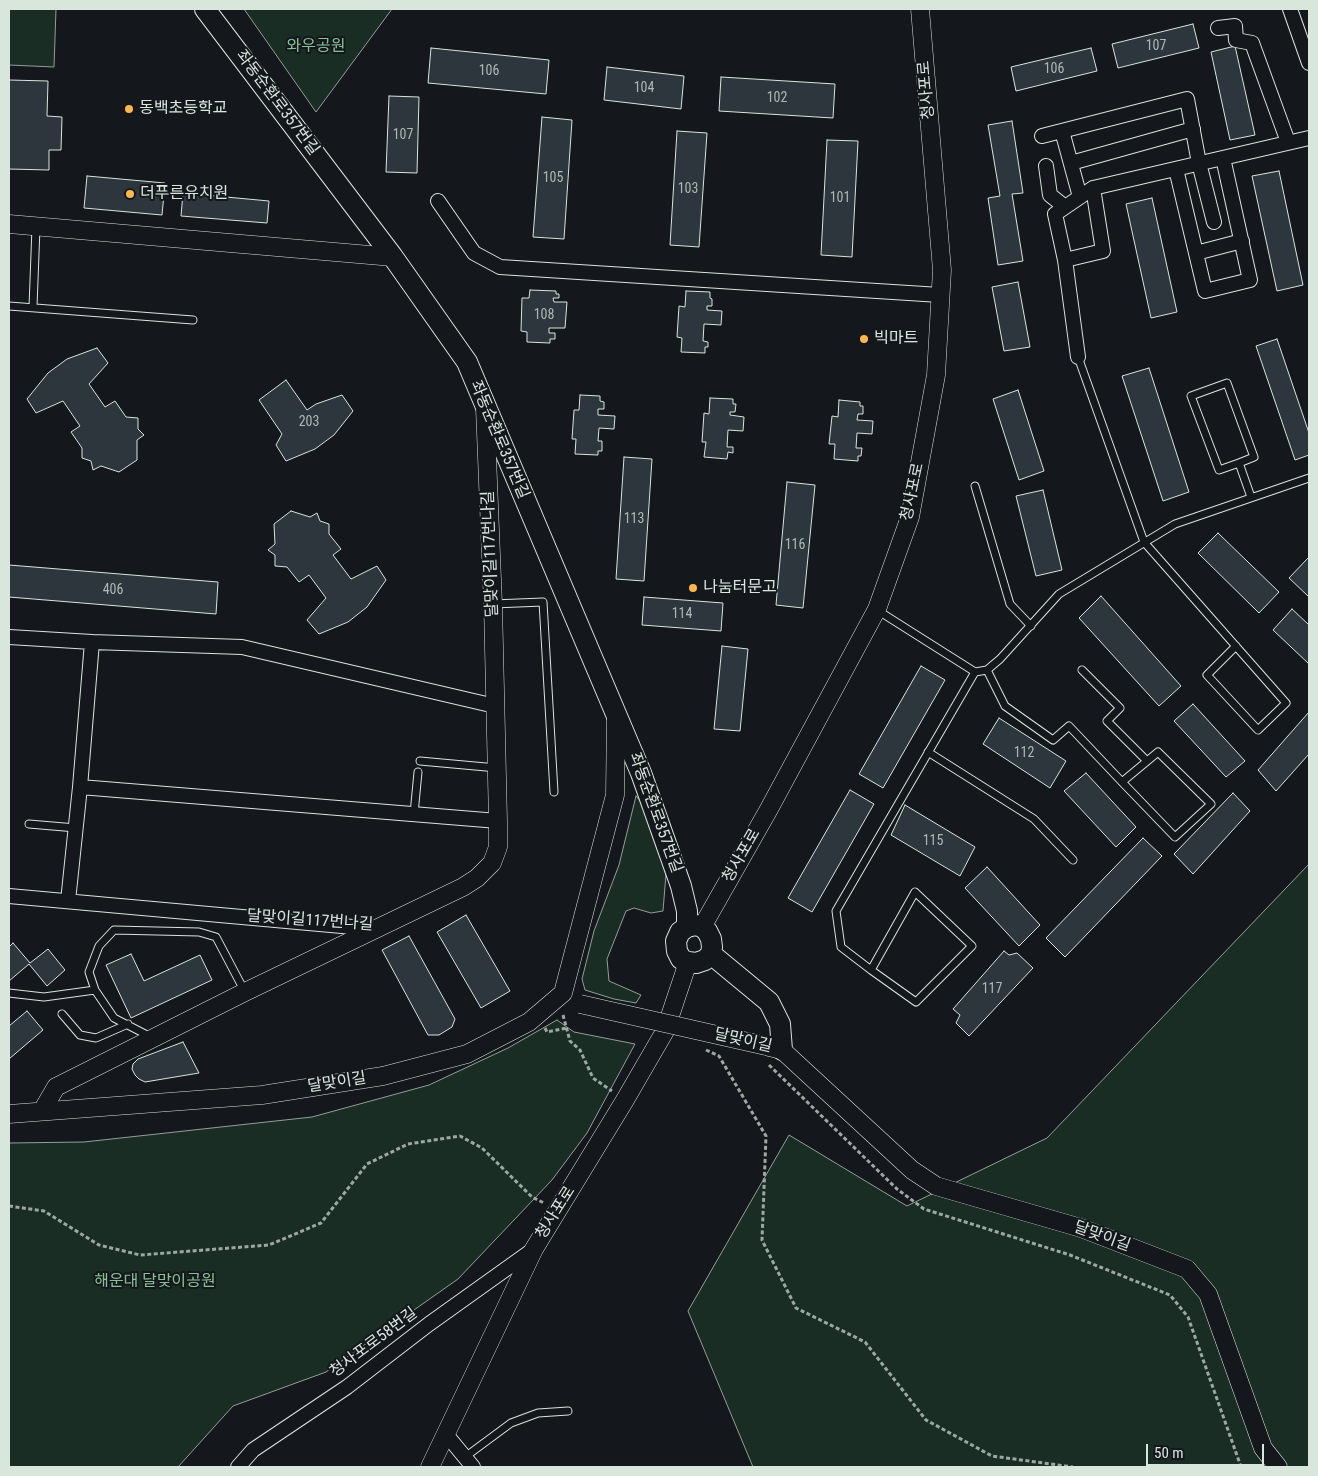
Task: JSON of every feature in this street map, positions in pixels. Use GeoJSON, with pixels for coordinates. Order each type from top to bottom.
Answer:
{"type":"FeatureCollection","features":[{"type":"Feature","properties":{"kind":"main road","name":"좌동순환로357번길"},"geometry":{"type":"LineString","coordinates":[[205,9],[393,257],[466,362],[641,773],[694,927]]}},
{"type":"Feature","properties":{"kind":"main road"},"geometry":{"type":"LineString","coordinates":[[694,927],[711,939],[711,954],[705,960],[696,963],[688,962],[682,958],[677,951],[676,941],[680,932],[694,927]]}},
{"type":"Feature","properties":{"kind":"main road"},"geometry":{"type":"LineString","coordinates":[[711,954],[769,1002],[780,1024],[770,1053]]}},
{"type":"Feature","properties":{"kind":"street","name":"청사포로"},"geometry":{"type":"LineString","coordinates":[[694,927],[769,809],[877,609],[910,517],[936,374],[942,270],[920,9]]}},
{"type":"Feature","properties":{"kind":"street"},"geometry":{"type":"LineString","coordinates":[[1290,9],[1309,63]]}},
{"type":"Feature","properties":{"kind":"street"},"geometry":{"type":"LineString","coordinates":[[1295,24],[1309,28]]}},
{"type":"Feature","properties":{"kind":"street"},"geometry":{"type":"LineString","coordinates":[[1218,28],[1235,26],[1236,40],[1252,43],[1288,142]]}},
{"type":"Feature","properties":{"kind":"street"},"geometry":{"type":"LineString","coordinates":[[1042,136],[1187,98],[1199,163],[1214,222]]}},
{"type":"Feature","properties":{"kind":"street"},"geometry":{"type":"LineString","coordinates":[[1071,163],[1193,129]]}},
{"type":"Feature","properties":{"kind":"street"},"geometry":{"type":"LineString","coordinates":[[1062,131],[1080,197]]}},
{"type":"Feature","properties":{"kind":"street"},"geometry":{"type":"LineString","coordinates":[[1078,357],[1065,260],[1056,214],[1093,188],[1309,138]]}},
{"type":"Feature","properties":{"kind":"street"},"geometry":{"type":"LineString","coordinates":[[1176,169],[1206,291],[1250,280],[1223,158]]}},
{"type":"Feature","properties":{"kind":"street"},"geometry":{"type":"LineString","coordinates":[[1046,166],[1050,195],[1065,207]]}},
{"type":"Feature","properties":{"kind":"street"},"geometry":{"type":"LineString","coordinates":[[1065,260],[1103,251],[1093,188]]}},
{"type":"Feature","properties":{"kind":"street"},"geometry":{"type":"LineString","coordinates":[[438,201],[474,253],[500,266],[940,294]]}},
{"type":"Feature","properties":{"kind":"street"},"geometry":{"type":"LineString","coordinates":[[9,224],[393,257]]}},
{"type":"Feature","properties":{"kind":"street"},"geometry":{"type":"LineString","coordinates":[[1196,253],[1242,241]]}},
{"type":"Feature","properties":{"kind":"street","name":"달맞이길117번나길"},"geometry":{"type":"LineString","coordinates":[[9,896],[375,929],[463,887],[478,878],[492,864],[498,847],[498,821],[493,604],[485,406]]}},
{"type":"Feature","properties":{"kind":"street"},"geometry":{"type":"LineString","coordinates":[[9,636],[92,642],[242,647],[495,706]]}},
{"type":"Feature","properties":{"kind":"street"},"geometry":{"type":"LineString","coordinates":[[68,901],[92,642]]}},
{"type":"Feature","properties":{"kind":"street"},"geometry":{"type":"LineString","coordinates":[[563,993],[615,795],[616,712]]}},
{"type":"Feature","properties":{"kind":"street"},"geometry":{"type":"LineString","coordinates":[[80,787],[498,821]]}},
{"type":"Feature","properties":{"kind":"street"},"geometry":{"type":"LineString","coordinates":[[42,1111],[56,1088],[152,1038],[375,929]]}},
{"type":"Feature","properties":{"kind":"street","name":"청사포로"},"geometry":{"type":"LineString","coordinates":[[430,1467],[534,1249],[625,1100],[664,1031],[688,962]]}},
{"type":"Feature","properties":{"kind":"street","name":"달맞이길"},"geometry":{"type":"LineString","coordinates":[[9,1114],[262,1095],[383,1076],[467,1054],[530,1022],[563,993],[580,1004],[770,1053],[912,1170],[936,1186],[1081,1228],[1187,1269],[1208,1294],[1263,1448],[1278,1467]]}},
{"type":"Feature","properties":{"kind":"street","name":"청사포로58번길"},"geometry":{"type":"LineString","coordinates":[[238,1467],[253,1450],[347,1387],[429,1324],[534,1249]]}},
{"type":"Feature","properties":{"kind":"street"},"geometry":{"type":"LineString","coordinates":[[445,1434],[469,1462]]}},
{"type":"Feature","properties":{"kind":"lane"},"geometry":{"type":"LineString","coordinates":[[33,307],[36,226]]}},
{"type":"Feature","properties":{"kind":"lane"},"geometry":{"type":"LineString","coordinates":[[9,306],[193,320]]}},
{"type":"Feature","properties":{"kind":"lane"},"geometry":{"type":"LineString","coordinates":[[1078,357],[1144,542],[1286,702],[1258,730],[1207,675],[1236,646]]}},
{"type":"Feature","properties":{"kind":"lane"},"geometry":{"type":"LineString","coordinates":[[1228,383],[1254,457],[1239,463],[1219,470],[1191,396],[1228,383]]}},
{"type":"Feature","properties":{"kind":"lane"},"geometry":{"type":"LineString","coordinates":[[1239,463],[1251,497]]}},
{"type":"Feature","properties":{"kind":"lane"},"geometry":{"type":"LineString","coordinates":[[877,609],[975,672],[987,670],[1000,660],[1059,594],[1174,524],[1309,478]]}},
{"type":"Feature","properties":{"kind":"lane"},"geometry":{"type":"LineString","coordinates":[[976,486],[1010,604],[1031,626]]}},
{"type":"Feature","properties":{"kind":"lane"},"geometry":{"type":"LineString","coordinates":[[493,604],[543,602],[554,792]]}},
{"type":"Feature","properties":{"kind":"lane"},"geometry":{"type":"LineString","coordinates":[[987,670],[1005,706],[1054,740],[1069,726],[1122,782],[1175,838],[1211,804],[1158,752],[1122,782]]}},
{"type":"Feature","properties":{"kind":"lane"},"geometry":{"type":"LineString","coordinates":[[1082,670],[1120,708],[1107,721],[1147,761]]}},
{"type":"Feature","properties":{"kind":"lane"},"geometry":{"type":"LineString","coordinates":[[871,970],[915,892],[972,946],[916,1002],[871,970],[841,947],[836,911],[975,672]]}},
{"type":"Feature","properties":{"kind":"lane"},"geometry":{"type":"LineString","coordinates":[[928,752],[1034,819],[1073,860]]}},
{"type":"Feature","properties":{"kind":"lane"},"geometry":{"type":"LineString","coordinates":[[420,761],[497,768]]}},
{"type":"Feature","properties":{"kind":"lane"},"geometry":{"type":"LineString","coordinates":[[414,814],[418,772]]}},
{"type":"Feature","properties":{"kind":"lane"},"geometry":{"type":"LineString","coordinates":[[29,824],[76,828]]}},
{"type":"Feature","properties":{"kind":"lane"},"geometry":{"type":"LineString","coordinates":[[152,1038],[114,1018],[95,990],[89,972],[99,946],[114,930],[199,932],[216,937],[245,992]]}},
{"type":"Feature","properties":{"kind":"lane"},"geometry":{"type":"LineString","coordinates":[[9,993],[44,997],[95,990]]}},
{"type":"Feature","properties":{"kind":"lane"},"geometry":{"type":"LineString","coordinates":[[62,1014],[80,1035],[96,1038],[128,1024]]}},
{"type":"Feature","properties":{"kind":"lane"},"geometry":{"type":"LineString","coordinates":[[469,1462],[511,1423],[538,1414],[568,1410]]}},
{"type":"Feature","properties":{"kind":"path"},"geometry":{"type":"LineString","coordinates":[[563,1016],[570,1041],[580,1050],[593,1078],[607,1088]]}},
{"type":"Feature","properties":{"kind":"path"},"geometry":{"type":"LineString","coordinates":[[547,1032],[567,1028]]}},
{"type":"Feature","properties":{"kind":"path"},"geometry":{"type":"LineString","coordinates":[[704,1049],[719,1056],[766,1136],[762,1240],[796,1308],[864,1342],[926,1420],[992,1456],[1073,1467]]}},
{"type":"Feature","properties":{"kind":"path"},"geometry":{"type":"LineString","coordinates":[[770,1053],[771,1065],[897,1189],[924,1209],[1070,1255],[1170,1294],[1188,1317],[1242,1467]]}},
{"type":"Feature","properties":{"kind":"path"},"geometry":{"type":"LineString","coordinates":[[9,1206],[44,1211],[99,1245],[140,1255],[269,1245],[321,1223],[367,1164],[408,1144],[460,1136],[482,1148],[532,1198],[544,1203]]}},
{"type":"Feature","properties":{"kind":"green space"},"geometry":{"type":"Polygon","coordinates":[[[9,9],[56,9],[54,67],[9,65],[9,9]]]}},
{"type":"Feature","properties":{"kind":"green space","name":"와우공원"},"geometry":{"type":"Polygon","coordinates":[[[244,9],[392,9],[316,112],[244,9]]]}},
{"type":"Feature","properties":{"kind":"green space"},"geometry":{"type":"Polygon","coordinates":[[[636,796],[642,803],[666,874],[663,911],[651,913],[634,908],[626,911],[607,959],[609,981],[641,995],[636,1003],[614,999],[585,990],[582,979],[594,931],[619,865],[636,796]]]}},
{"type":"Feature","properties":{"kind":"green space"},"geometry":{"type":"Polygon","coordinates":[[[1309,864],[1309,1467],[753,1467],[688,1311],[789,1135],[907,1206],[1047,1138],[1309,864]]]}},
{"type":"Feature","properties":{"kind":"green space","name":"해운대 달맞이공원"},"geometry":{"type":"Polygon","coordinates":[[[557,1020],[574,1032],[635,1044],[587,1133],[552,1180],[458,1279],[326,1372],[233,1406],[178,1467],[9,1467],[9,1143],[84,1142],[312,1117],[429,1085],[508,1048],[557,1020]]]}},
{"type":"Feature","properties":{"kind":"building"},"geometry":{"type":"Polygon","coordinates":[[[1193,24],[1199,48],[1118,68],[1112,44],[1193,24]]]}},
{"type":"Feature","properties":{"kind":"building"},"geometry":{"type":"Polygon","coordinates":[[[1235,46],[1255,135],[1230,140],[1211,52],[1235,46]]]}},
{"type":"Feature","properties":{"kind":"building"},"geometry":{"type":"Polygon","coordinates":[[[431,48],[549,60],[546,94],[428,83],[431,48]]]}},
{"type":"Feature","properties":{"kind":"building"},"geometry":{"type":"Polygon","coordinates":[[[1091,48],[1097,71],[1016,91],[1011,67],[1091,48]]]}},
{"type":"Feature","properties":{"kind":"building"},"geometry":{"type":"Polygon","coordinates":[[[607,67],[684,76],[681,109],[604,100],[607,67]]]}},
{"type":"Feature","properties":{"kind":"building"},"geometry":{"type":"Polygon","coordinates":[[[721,77],[835,84],[833,118],[719,111],[721,77]]]}},
{"type":"Feature","properties":{"kind":"building"},"geometry":{"type":"Polygon","coordinates":[[[9,80],[48,81],[47,116],[62,117],[61,150],[49,150],[49,170],[9,169],[9,80]]]}},
{"type":"Feature","properties":{"kind":"building"},"geometry":{"type":"Polygon","coordinates":[[[389,96],[419,97],[417,173],[386,172],[389,96]]]}},
{"type":"Feature","properties":{"kind":"building"},"geometry":{"type":"Polygon","coordinates":[[[542,117],[572,120],[564,239],[533,237],[542,117]]]}},
{"type":"Feature","properties":{"kind":"building"},"geometry":{"type":"Polygon","coordinates":[[[1012,121],[1023,193],[1012,194],[1023,261],[998,265],[988,198],[1000,196],[988,125],[1012,121]]]}},
{"type":"Feature","properties":{"kind":"building"},"geometry":{"type":"Polygon","coordinates":[[[677,131],[707,133],[699,247],[670,245],[677,131]]]}},
{"type":"Feature","properties":{"kind":"building"},"geometry":{"type":"Polygon","coordinates":[[[827,140],[858,141],[852,257],[821,255],[827,140]]]}},
{"type":"Feature","properties":{"kind":"building"},"geometry":{"type":"Polygon","coordinates":[[[1279,171],[1303,285],[1277,291],[1252,176],[1279,171]]]}},
{"type":"Feature","properties":{"kind":"building"},"geometry":{"type":"Polygon","coordinates":[[[87,176],[165,183],[162,215],[84,208],[87,176]]]}},
{"type":"Feature","properties":{"kind":"building"},"geometry":{"type":"Polygon","coordinates":[[[183,193],[269,201],[267,223],[181,216],[183,193]]]}},
{"type":"Feature","properties":{"kind":"building"},"geometry":{"type":"Polygon","coordinates":[[[1152,198],[1177,312],[1151,318],[1126,204],[1152,198]]]}},
{"type":"Feature","properties":{"kind":"building"},"geometry":{"type":"Polygon","coordinates":[[[1018,282],[1030,347],[1004,351],[992,287],[1018,282]]]}},
{"type":"Feature","properties":{"kind":"building"},"geometry":{"type":"Polygon","coordinates":[[[530,290],[556,291],[556,294],[559,294],[559,298],[553,298],[554,302],[567,302],[565,328],[549,328],[549,333],[555,333],[555,339],[550,339],[550,343],[527,342],[527,332],[521,331],[522,298],[529,298],[530,290]]]}},
{"type":"Feature","properties":{"kind":"building"},"geometry":{"type":"Polygon","coordinates":[[[686,291],[710,292],[712,306],[707,306],[707,310],[722,311],[721,325],[704,324],[703,341],[708,342],[708,347],[705,347],[705,353],[681,352],[682,338],[677,337],[679,306],[685,307],[686,291]]]}},
{"type":"Feature","properties":{"kind":"building"},"geometry":{"type":"Polygon","coordinates":[[[1277,339],[1309,433],[1309,455],[1295,460],[1256,346],[1277,339]]]}},
{"type":"Feature","properties":{"kind":"building"},"geometry":{"type":"Polygon","coordinates":[[[97,348],[108,363],[89,384],[105,407],[115,401],[126,417],[138,418],[138,429],[144,435],[137,440],[137,460],[119,472],[101,466],[93,470],[91,461],[82,458],[82,448],[71,432],[80,426],[63,401],[36,413],[27,399],[48,373],[67,359],[97,348]]]}},
{"type":"Feature","properties":{"kind":"building"},"geometry":{"type":"Polygon","coordinates":[[[1149,368],[1189,492],[1163,501],[1122,376],[1149,368]]]}},
{"type":"Feature","properties":{"kind":"building"},"geometry":{"type":"Polygon","coordinates":[[[286,380],[307,410],[316,404],[342,395],[353,411],[334,435],[315,449],[286,461],[276,445],[282,434],[259,400],[286,380]]]}},
{"type":"Feature","properties":{"kind":"building"},"geometry":{"type":"Polygon","coordinates":[[[1018,390],[1044,471],[1019,480],[993,399],[1018,390]]]}},
{"type":"Feature","properties":{"kind":"building"},"geometry":{"type":"Polygon","coordinates":[[[580,395],[600,396],[600,401],[604,402],[604,409],[598,409],[598,415],[615,416],[614,429],[599,428],[598,441],[602,441],[602,451],[598,451],[598,455],[575,454],[576,439],[572,439],[574,410],[579,410],[580,395]]]}},
{"type":"Feature","properties":{"kind":"building"},"geometry":{"type":"Polygon","coordinates":[[[710,398],[733,399],[733,404],[736,404],[735,412],[730,412],[730,415],[744,417],[743,431],[728,430],[727,447],[733,447],[733,453],[728,452],[727,459],[704,457],[706,442],[702,442],[704,413],[709,414],[710,398]]]}},
{"type":"Feature","properties":{"kind":"building"},"geometry":{"type":"Polygon","coordinates":[[[839,400],[860,402],[860,406],[863,406],[863,414],[858,414],[857,420],[873,421],[872,434],[857,433],[856,448],[862,448],[858,461],[834,459],[835,444],[829,444],[832,416],[838,417],[839,400]]]}},
{"type":"Feature","properties":{"kind":"building"},"geometry":{"type":"Polygon","coordinates":[[[624,457],[652,459],[644,581],[616,579],[624,457]]]}},
{"type":"Feature","properties":{"kind":"building"},"geometry":{"type":"Polygon","coordinates":[[[787,482],[815,485],[803,608],[776,605],[787,482]]]}},
{"type":"Feature","properties":{"kind":"building"},"geometry":{"type":"Polygon","coordinates":[[[1043,490],[1062,570],[1036,576],[1016,496],[1043,490]]]}},
{"type":"Feature","properties":{"kind":"building"},"geometry":{"type":"Polygon","coordinates":[[[291,511],[310,517],[317,513],[320,521],[329,524],[329,534],[341,549],[333,555],[351,579],[377,566],[386,580],[367,607],[348,622],[319,634],[307,620],[326,598],[309,575],[299,582],[287,567],[275,566],[275,555],[268,550],[275,544],[274,524],[291,511]]]}},
{"type":"Feature","properties":{"kind":"building"},"geometry":{"type":"Polygon","coordinates":[[[1218,533],[1279,592],[1259,613],[1198,553],[1218,533]]]}},
{"type":"Feature","properties":{"kind":"building"},"geometry":{"type":"Polygon","coordinates":[[[1309,557],[1309,597],[1289,578],[1309,557]]]}},
{"type":"Feature","properties":{"kind":"building"},"geometry":{"type":"Polygon","coordinates":[[[9,565],[218,582],[216,614],[9,597],[9,565]]]}},
{"type":"Feature","properties":{"kind":"building"},"geometry":{"type":"Polygon","coordinates":[[[1101,596],[1181,686],[1159,706],[1079,618],[1101,596]]]}},
{"type":"Feature","properties":{"kind":"building"},"geometry":{"type":"Polygon","coordinates":[[[644,597],[723,603],[721,631],[642,625],[644,597]]]}},
{"type":"Feature","properties":{"kind":"building"},"geometry":{"type":"Polygon","coordinates":[[[1292,609],[1309,625],[1309,664],[1273,630],[1292,609]]]}},
{"type":"Feature","properties":{"kind":"building"},"geometry":{"type":"Polygon","coordinates":[[[722,646],[748,649],[740,731],[714,729],[722,646]]]}},
{"type":"Feature","properties":{"kind":"building"},"geometry":{"type":"Polygon","coordinates":[[[921,666],[945,680],[883,788],[859,774],[921,666]]]}},
{"type":"Feature","properties":{"kind":"building"},"geometry":{"type":"Polygon","coordinates":[[[1193,704],[1245,761],[1226,777],[1174,721],[1193,704]]]}},
{"type":"Feature","properties":{"kind":"building"},"geometry":{"type":"Polygon","coordinates":[[[1309,712],[1309,754],[1276,791],[1258,770],[1309,712]]]}},
{"type":"Feature","properties":{"kind":"building"},"geometry":{"type":"Polygon","coordinates":[[[999,718],[1066,761],[1050,788],[983,744],[999,718]]]}},
{"type":"Feature","properties":{"kind":"building"},"geometry":{"type":"Polygon","coordinates":[[[1086,773],[1136,827],[1116,847],[1064,791],[1086,773]]]}},
{"type":"Feature","properties":{"kind":"building"},"geometry":{"type":"Polygon","coordinates":[[[850,790],[874,804],[812,912],[788,898],[850,790]]]}},
{"type":"Feature","properties":{"kind":"building"},"geometry":{"type":"Polygon","coordinates":[[[1233,793],[1250,811],[1193,874],[1174,854],[1233,793]]]}},
{"type":"Feature","properties":{"kind":"building"},"geometry":{"type":"Polygon","coordinates":[[[905,805],[975,847],[960,876],[891,835],[905,805]]]}},
{"type":"Feature","properties":{"kind":"building"},"geometry":{"type":"Polygon","coordinates":[[[1143,838],[1162,856],[1065,957],[1046,938],[1143,838]]]}},
{"type":"Feature","properties":{"kind":"building"},"geometry":{"type":"Polygon","coordinates":[[[987,867],[1040,925],[1019,946],[965,888],[987,867]]]}},
{"type":"Feature","properties":{"kind":"building"},"geometry":{"type":"Polygon","coordinates":[[[466,915],[510,991],[481,1008],[437,932],[466,915]]]}},
{"type":"Feature","properties":{"kind":"building"},"geometry":{"type":"Polygon","coordinates":[[[409,936],[455,1019],[452,1027],[439,1035],[428,1035],[382,950],[409,936]]]}},
{"type":"Feature","properties":{"kind":"building"},"geometry":{"type":"Polygon","coordinates":[[[13,943],[30,963],[48,949],[65,970],[47,986],[29,964],[9,981],[9,947],[13,943]]]}},
{"type":"Feature","properties":{"kind":"building"},"geometry":{"type":"Polygon","coordinates":[[[1004,951],[1009,955],[1017,953],[1033,968],[969,1036],[956,1023],[960,1015],[953,1009],[1004,951]]]}},
{"type":"Feature","properties":{"kind":"building"},"geometry":{"type":"Polygon","coordinates":[[[131,954],[144,981],[200,955],[212,980],[131,1018],[106,965],[131,954]]]}},
{"type":"Feature","properties":{"kind":"building"},"geometry":{"type":"Polygon","coordinates":[[[27,1011],[43,1030],[9,1059],[9,1026],[27,1011]]]}},
{"type":"Feature","properties":{"kind":"building"},"geometry":{"type":"Polygon","coordinates":[[[183,1042],[199,1073],[145,1082],[135,1075],[132,1069],[133,1064],[138,1059],[183,1042]]]}},
{"type":"Feature","properties":{"kind":"place","name":"동백초등학교"},"geometry":{"type":"Point","coordinates":[129,109]}},
{"type":"Feature","properties":{"kind":"place","name":"더푸른유치원"},"geometry":{"type":"Point","coordinates":[130,194]}},
{"type":"Feature","properties":{"kind":"place","name":"빅마트"},"geometry":{"type":"Point","coordinates":[864,339]}},
{"type":"Feature","properties":{"kind":"place","name":"나눔터문고"},"geometry":{"type":"Point","coordinates":[693,588]}}]}
